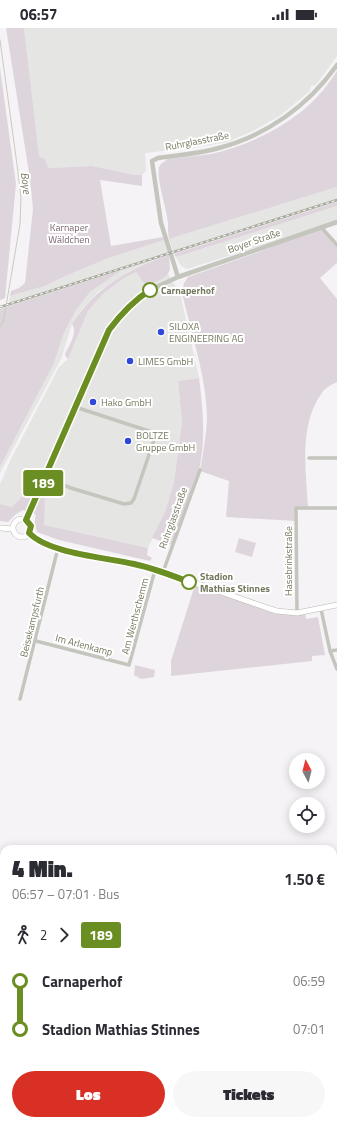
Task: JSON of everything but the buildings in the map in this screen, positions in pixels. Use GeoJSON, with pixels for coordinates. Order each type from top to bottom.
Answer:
{"type":"FeatureCollection","features":[{"type":"Feature","properties":{"kind":"main road"},"geometry":{"type":"LineString","coordinates":[[0,528],[13,529],[20,536],[25,536],[29,533],[31,526],[26,520],[22,519],[17,520],[13,529]]}},
{"type":"Feature","properties":{"kind":"main road"},"geometry":{"type":"LineString","coordinates":[[29,533],[37,540],[58,548],[163,572],[277,611],[297,613],[337,605]]}},
{"type":"Feature","properties":{"kind":"street","name":"Ruhrglasstraße"},"geometry":{"type":"LineString","coordinates":[[178,277],[161,223],[152,161],[158,158],[218,148],[236,143],[266,130],[291,114],[304,103],[326,80],[337,65]]}},
{"type":"Feature","properties":{"kind":"street","name":"Boyer Straße"},"geometry":{"type":"LineString","coordinates":[[178,277],[337,222]]}},
{"type":"Feature","properties":{"kind":"street"},"geometry":{"type":"LineString","coordinates":[[321,227],[337,245]]}},
{"type":"Feature","properties":{"kind":"street"},"geometry":{"type":"LineString","coordinates":[[26,520],[109,330],[119,316],[146,293],[178,277]]}},
{"type":"Feature","properties":{"kind":"street"},"geometry":{"type":"LineString","coordinates":[[45,478],[71,488],[124,504],[131,503],[134,499],[149,458],[155,437],[154,434],[152,432],[76,407]]}},
{"type":"Feature","properties":{"kind":"street"},"geometry":{"type":"LineString","coordinates":[[309,458],[337,458]]}},
{"type":"Feature","properties":{"kind":"street","name":"Ruhrglasstraße"},"geometry":{"type":"LineString","coordinates":[[163,572],[200,470]]}},
{"type":"Feature","properties":{"kind":"street","name":"Hasebrinkstraße"},"geometry":{"type":"LineString","coordinates":[[297,613],[296,508],[337,508]]}},
{"type":"Feature","properties":{"kind":"street","name":"Beisekampsfurth"},"geometry":{"type":"LineString","coordinates":[[20,699],[36,641],[58,548]]}},
{"type":"Feature","properties":{"kind":"street","name":"Am Werthschemm"},"geometry":{"type":"LineString","coordinates":[[129,665],[155,570]]}},
{"type":"Feature","properties":{"kind":"street"},"geometry":{"type":"LineString","coordinates":[[321,609],[330,651],[337,669]]}},
{"type":"Feature","properties":{"kind":"street","name":"Im Arlenkamp"},"geometry":{"type":"LineString","coordinates":[[36,641],[129,665]]}},
{"type":"Feature","properties":{"kind":"street"},"geometry":{"type":"LineString","coordinates":[[330,651],[337,650]]}},
{"type":"Feature","properties":{"kind":"shaded area"},"geometry":{"type":"Polygon","coordinates":[[[24,28],[337,28],[337,56],[316,85],[311,86],[310,91],[281,115],[253,131],[227,142],[145,153],[146,171],[142,175],[135,175],[92,166],[48,168],[38,157],[24,28]]]}},
{"type":"Feature","properties":{"kind":"shaded area"},"geometry":{"type":"Polygon","coordinates":[[[337,187],[337,202],[174,254],[169,239],[337,187]]]}},
{"type":"Feature","properties":{"kind":"shaded area"},"geometry":{"type":"Polygon","coordinates":[[[337,206],[337,221],[321,227],[187,269],[181,266],[176,257],[337,206]]]}},
{"type":"Feature","properties":{"kind":"shaded area"},"geometry":{"type":"Polygon","coordinates":[[[164,240],[169,255],[130,271],[112,282],[99,291],[81,310],[72,324],[61,359],[0,473],[0,467],[54,363],[64,333],[76,310],[90,292],[119,272],[8,307],[10,296],[45,286],[106,259],[164,240]]]}},
{"type":"Feature","properties":{"kind":"shaded area","name":"Carnaperhof"},"geometry":{"type":"Polygon","coordinates":[[[136,271],[161,279],[168,274],[180,293],[199,378],[178,381],[182,422],[174,482],[165,512],[148,548],[43,525],[45,491],[33,485],[12,507],[0,504],[0,484],[11,459],[59,367],[68,359],[88,311],[103,294],[136,271]]]}},
{"type":"Feature","properties":{"kind":"green space","name":"Karnaper Wäldchen"},"geometry":{"type":"Polygon","coordinates":[[[6,28],[24,28],[39,157],[44,159],[48,168],[92,166],[135,175],[142,175],[142,186],[100,180],[111,246],[163,237],[164,240],[106,259],[45,286],[10,296],[11,291],[19,288],[25,283],[33,209],[30,179],[6,28]]]}},
{"type":"Feature","properties":{"kind":"green space"},"geometry":{"type":"Polygon","coordinates":[[[0,68],[16,184],[5,298],[0,300],[0,68]]]}},
{"type":"Feature","properties":{"kind":"green space"},"geometry":{"type":"Polygon","coordinates":[[[337,71],[337,187],[169,239],[168,223],[158,172],[159,167],[163,162],[168,159],[224,151],[251,141],[276,129],[310,104],[324,89],[337,71]]]}},
{"type":"Feature","properties":{"kind":"green space"},"geometry":{"type":"Polygon","coordinates":[[[337,202],[337,206],[176,257],[174,254],[337,202]]]}},
{"type":"Feature","properties":{"kind":"green space"},"geometry":{"type":"Polygon","coordinates":[[[321,227],[337,245],[337,263],[320,278],[337,299],[337,382],[324,390],[310,417],[307,432],[305,463],[308,508],[296,508],[296,521],[226,517],[229,481],[200,471],[207,426],[206,404],[198,356],[182,293],[184,283],[188,277],[256,253],[321,227]]]}},
{"type":"Feature","properties":{"kind":"green space"},"geometry":{"type":"Polygon","coordinates":[[[169,255],[170,270],[162,279],[146,286],[136,272],[124,278],[103,294],[88,311],[68,359],[65,354],[71,343],[74,331],[72,324],[81,311],[102,290],[114,281],[140,266],[169,255]]]}},
{"type":"Feature","properties":{"kind":"green space"},"geometry":{"type":"Polygon","coordinates":[[[119,271],[90,292],[76,310],[64,333],[54,363],[0,467],[0,309],[119,271]]]}},
{"type":"Feature","properties":{"kind":"green space"},"geometry":{"type":"Polygon","coordinates":[[[199,378],[202,401],[203,447],[199,470],[172,545],[152,538],[165,512],[174,482],[182,422],[178,381],[199,378]]]}},
{"type":"Feature","properties":{"kind":"green space"},"geometry":{"type":"Polygon","coordinates":[[[37,484],[45,491],[44,525],[148,548],[147,555],[152,558],[150,561],[59,540],[37,532],[35,523],[36,515],[23,510],[16,514],[8,522],[0,521],[0,504],[12,507],[33,485],[37,484]]]}},
{"type":"Feature","properties":{"kind":"green space"},"geometry":{"type":"Polygon","coordinates":[[[239,538],[256,543],[252,557],[235,552],[239,538]]]}},
{"type":"Feature","properties":{"kind":"green space"},"geometry":{"type":"Polygon","coordinates":[[[197,585],[266,608],[305,612],[306,619],[318,617],[325,655],[312,656],[312,661],[171,676],[171,661],[193,591],[197,585]]]}},
{"type":"Feature","properties":{"kind":"green space"},"geometry":{"type":"Polygon","coordinates":[[[135,665],[155,670],[154,677],[141,679],[134,675],[135,665]]]}},
{"type":"Feature","properties":{"kind":"waterway","name":"Boye"},"geometry":{"type":"LineString","coordinates":[[0,40],[21,198],[20,224],[5,312],[3,322],[0,327]]}},
{"type":"Feature","properties":{"kind":"railway"},"geometry":{"type":"LineString","coordinates":[[0,307],[337,200]]}},
{"type":"Feature","properties":{"kind":"bus line","name":"189"},"geometry":{"type":"LineString","coordinates":[[150,290],[137,299],[119,316],[109,330],[26,520],[31,526],[29,533],[41,542],[66,550],[155,570],[189,582]]}},
{"type":"Feature","properties":{"kind":"place","name":"Carnaperhof"},"geometry":{"type":"Point","coordinates":[150,290]}},
{"type":"Feature","properties":{"kind":"place","name":"SILOXA ENGINEERING AG"},"geometry":{"type":"Point","coordinates":[161,332]}},
{"type":"Feature","properties":{"kind":"place","name":"LIMES GmbH"},"geometry":{"type":"Point","coordinates":[130,361]}},
{"type":"Feature","properties":{"kind":"place","name":"Hako GmbH"},"geometry":{"type":"Point","coordinates":[93,402]}},
{"type":"Feature","properties":{"kind":"place","name":"BOLTZE Gruppe GmbH"},"geometry":{"type":"Point","coordinates":[128,441]}},
{"type":"Feature","properties":{"kind":"place","name":"Stadion Mathias Stinnes"},"geometry":{"type":"Point","coordinates":[189,582]}}]}
